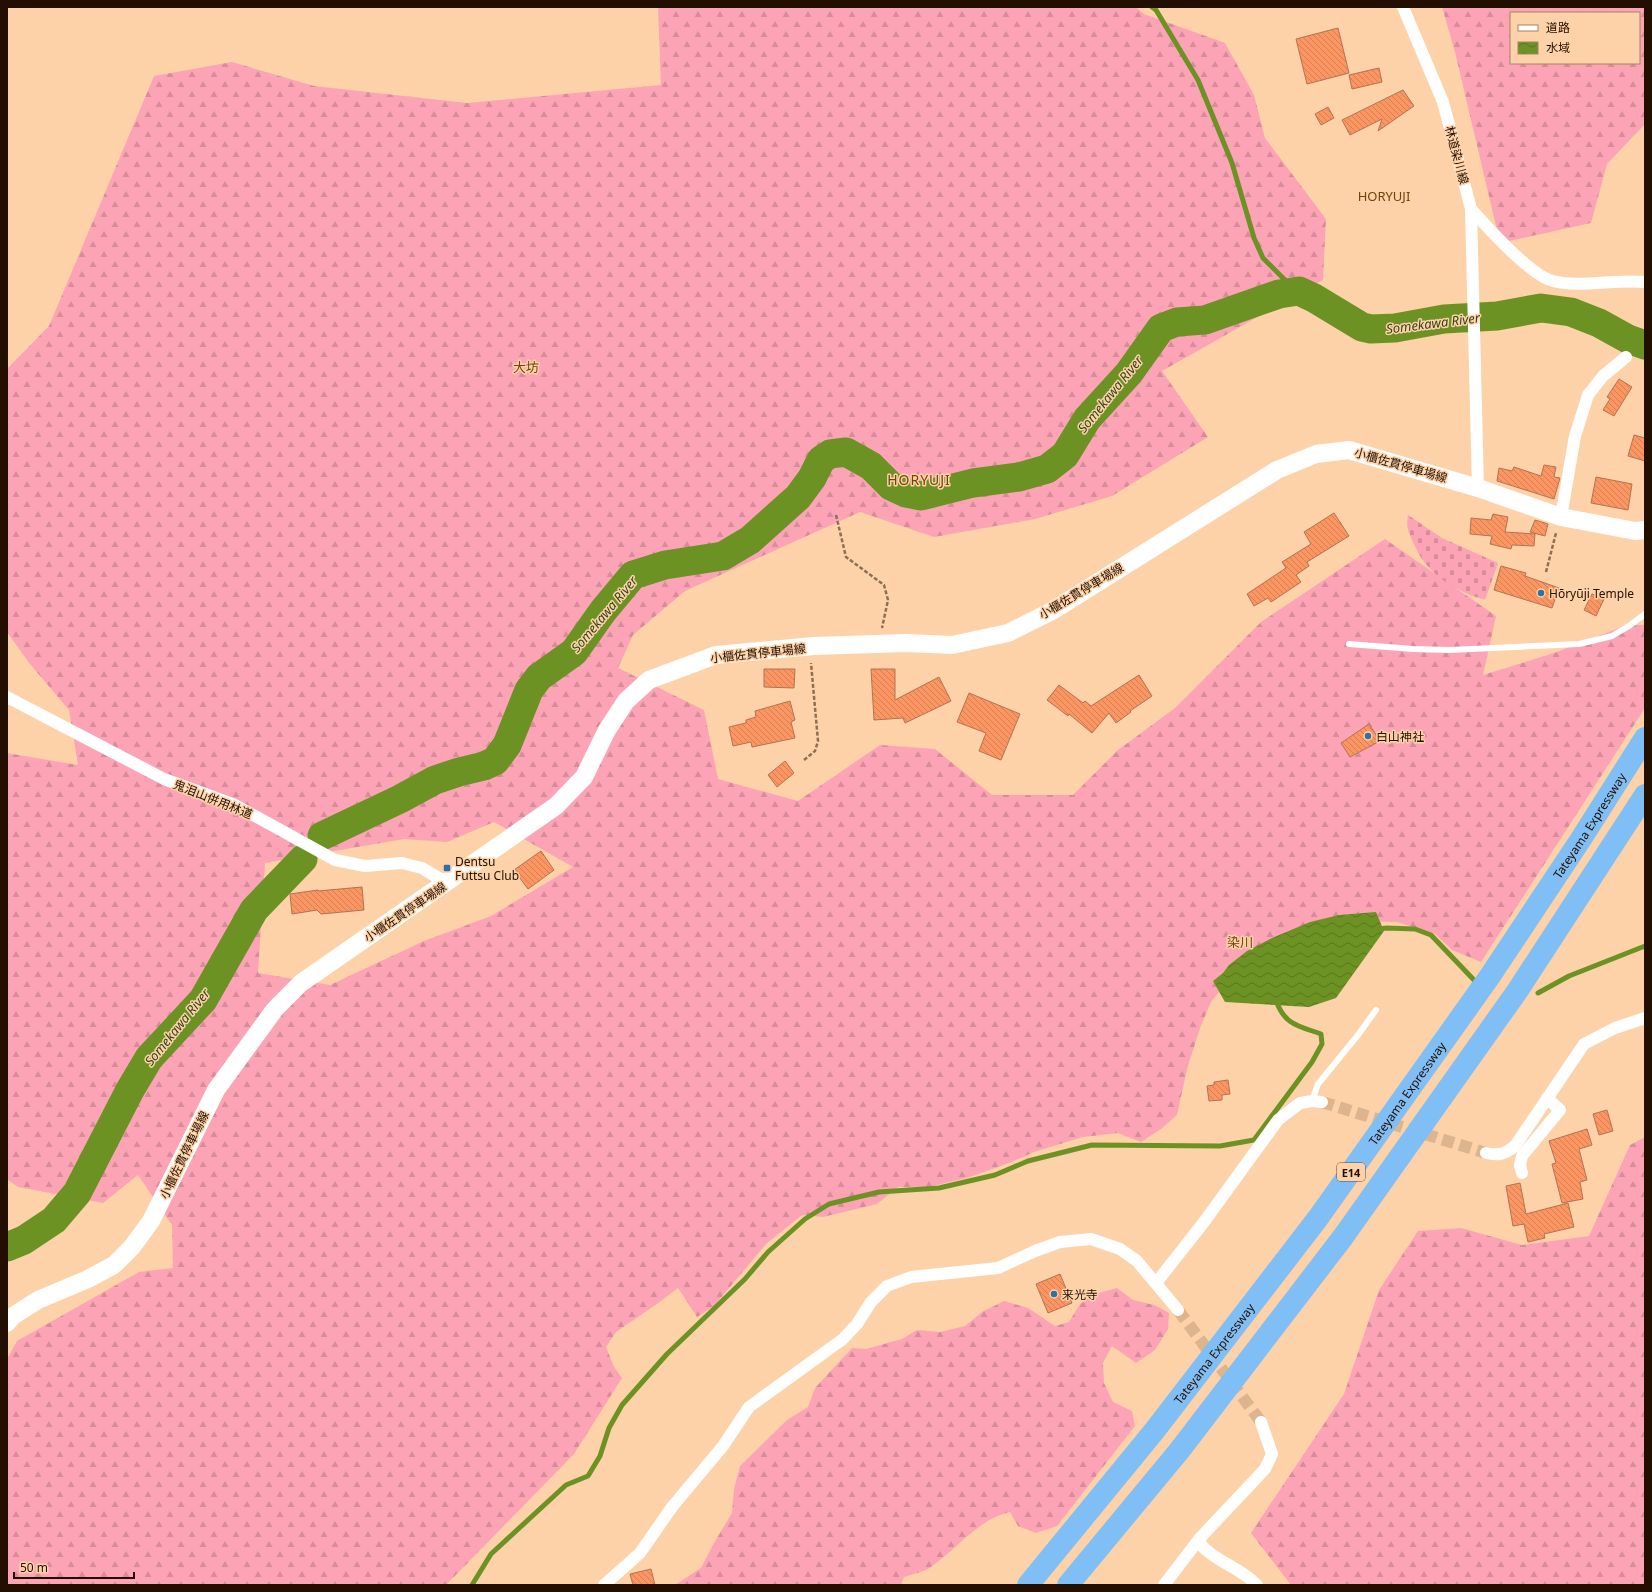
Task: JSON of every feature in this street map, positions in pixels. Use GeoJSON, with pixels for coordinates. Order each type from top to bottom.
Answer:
{"type":"FeatureCollection","features":[{"type":"Feature","properties":{"kind":"highway","name":"Tateyama Expressway"},"geometry":{"type":"LineString","coordinates":[[1028,1585],[1155,1430],[1322,1212],[1490,976],[1585,833],[1645,738]]}},
{"type":"Feature","properties":{"kind":"highway","name":"E14"},"geometry":{"type":"LineString","coordinates":[[1068,1585],[1179,1451],[1343,1237],[1518,990],[1645,795]]}},
{"type":"Feature","properties":{"kind":"main road","name":"小櫃佐貫停車場線"},"geometry":{"type":"LineString","coordinates":[[7,1323],[13,1316],[38,1300],[88,1279],[114,1264],[132,1247],[151,1221],[216,1090],[275,1009],[301,983],[556,806],[584,777],[607,730],[626,701],[649,680],[716,655],[814,646],[879,644],[952,645],[1008,633],[1052,611],[1277,470],[1316,454],[1349,450],[1478,488],[1561,517],[1635,531],[1645,530]]}},
{"type":"Feature","properties":{"kind":"street","name":"林道染川線"},"geometry":{"type":"LineString","coordinates":[[1403,7],[1443,102],[1471,209],[1478,488]]}},
{"type":"Feature","properties":{"kind":"street"},"geometry":{"type":"LineString","coordinates":[[1471,209],[1501,241],[1523,261],[1538,274],[1552,281],[1566,283],[1624,281],[1645,282]]}},
{"type":"Feature","properties":{"kind":"street"},"geometry":{"type":"LineString","coordinates":[[1561,517],[1575,436],[1588,395],[1603,376],[1626,357]]}},
{"type":"Feature","properties":{"kind":"street","name":"鬼泪山併用林道"},"geometry":{"type":"LineString","coordinates":[[7,696],[164,779],[235,805],[335,860],[365,866],[402,863],[422,868],[447,883]]}},
{"type":"Feature","properties":{"kind":"street"},"geometry":{"type":"LineString","coordinates":[[1486,1153],[1497,1156],[1507,1152],[1515,1146],[1584,1044],[1614,1028],[1645,1018]]}},
{"type":"Feature","properties":{"kind":"street"},"geometry":{"type":"LineString","coordinates":[[1522,1173],[1520,1165],[1522,1156],[1560,1110],[1547,1098]]}},
{"type":"Feature","properties":{"kind":"street"},"geometry":{"type":"LineString","coordinates":[[1156,1283],[1204,1222],[1278,1120],[1300,1103],[1317,1102]]}},
{"type":"Feature","properties":{"kind":"street"},"geometry":{"type":"LineString","coordinates":[[604,1585],[640,1553],[672,1507],[723,1446],[749,1407],[843,1339],[857,1324],[871,1302],[887,1286],[911,1277],[998,1268],[1035,1251],[1060,1242],[1091,1239],[1120,1249],[1137,1261],[1178,1310]]}},
{"type":"Feature","properties":{"kind":"street"},"geometry":{"type":"LineString","coordinates":[[1164,1585],[1200,1538],[1265,1469],[1272,1454],[1261,1422]]}},
{"type":"Feature","properties":{"kind":"street"},"geometry":{"type":"LineString","coordinates":[[1200,1538],[1201,1545],[1208,1553],[1235,1568],[1257,1585]]}},
{"type":"Feature","properties":{"kind":"lane"},"geometry":{"type":"LineString","coordinates":[[1349,644],[1449,650],[1579,644],[1612,636],[1645,614]]}},
{"type":"Feature","properties":{"kind":"lane"},"geometry":{"type":"LineString","coordinates":[[1317,1102],[1318,1084],[1358,1035],[1376,1010]]}},
{"type":"Feature","properties":{"kind":"path"},"geometry":{"type":"LineString","coordinates":[[836,515],[846,557],[884,585],[888,600],[879,644]]}},
{"type":"Feature","properties":{"kind":"path"},"geometry":{"type":"LineString","coordinates":[[1546,572],[1561,517]]}},
{"type":"Feature","properties":{"kind":"path"},"geometry":{"type":"LineString","coordinates":[[804,760],[815,751],[818,740],[812,676],[814,646]]}},
{"type":"Feature","properties":{"kind":"green space"},"geometry":{"type":"Polygon","coordinates":[[[658,7],[1136,7],[1144,14],[1225,43],[1254,95],[1265,138],[1326,219],[1323,280],[1162,371],[1208,437],[1112,496],[1035,519],[934,537],[860,512],[685,591],[633,635],[618,668],[704,710],[718,779],[798,801],[880,745],[935,749],[992,795],[1073,795],[1118,750],[1175,708],[1261,622],[1385,539],[1496,616],[1483,675],[1554,653],[1627,625],[1645,625],[1645,708],[1481,962],[1452,950],[1435,934],[1397,922],[1362,921],[1226,983],[1211,1002],[1200,1028],[1187,1069],[1177,1115],[1161,1129],[1141,1142],[1118,1133],[1083,1137],[1034,1152],[970,1177],[929,1187],[898,1187],[877,1204],[823,1217],[802,1215],[766,1244],[714,1306],[697,1317],[678,1288],[616,1332],[606,1347],[614,1367],[622,1378],[574,1454],[446,1585],[7,1585],[7,1359],[17,1341],[139,1272],[173,1268],[172,1225],[138,1175],[103,1203],[18,1187],[7,1179],[7,753],[78,765],[69,710],[30,664],[7,632],[7,369],[49,326],[154,76],[232,62],[314,86],[467,103],[661,85],[658,7]],[[494,822],[447,842],[404,839],[265,863],[258,973],[330,985],[424,941],[491,916],[573,867],[494,822]]]}},
{"type":"Feature","properties":{"kind":"green space"},"geometry":{"type":"Polygon","coordinates":[[[1442,7],[1645,7],[1645,124],[1607,164],[1591,223],[1500,243],[1455,52],[1442,7]]]}},
{"type":"Feature","properties":{"kind":"green space"},"geometry":{"type":"Polygon","coordinates":[[[1408,515],[1442,538],[1498,563],[1485,600],[1452,586],[1433,572],[1425,563],[1413,542],[1407,526],[1408,515]]]}},
{"type":"Feature","properties":{"kind":"green space"},"geometry":{"type":"Polygon","coordinates":[[[1645,1137],[1645,1585],[1291,1585],[1251,1533],[1344,1394],[1379,1290],[1418,1231],[1461,1228],[1522,1245],[1589,1236],[1630,1145],[1645,1137]]]}},
{"type":"Feature","properties":{"kind":"green space"},"geometry":{"type":"Polygon","coordinates":[[[1117,1288],[1133,1300],[1154,1305],[1169,1313],[1168,1329],[1155,1350],[1136,1363],[1112,1346],[1103,1363],[1104,1383],[1113,1402],[1132,1411],[1135,1426],[1057,1526],[1036,1533],[1018,1526],[1010,1512],[998,1516],[968,1535],[941,1560],[928,1569],[904,1577],[901,1585],[675,1585],[701,1568],[732,1513],[734,1489],[740,1466],[787,1420],[808,1407],[815,1388],[852,1348],[866,1349],[902,1339],[917,1330],[940,1332],[965,1326],[982,1312],[1004,1301],[1028,1308],[1055,1326],[1069,1322],[1080,1304],[1095,1294],[1117,1288]]]}},
{"type":"Feature","properties":{"kind":"water"},"geometry":{"type":"Polygon","coordinates":[[[1376,912],[1384,931],[1336,998],[1309,1007],[1225,1002],[1213,981],[1223,973],[1229,965],[1247,951],[1272,938],[1310,922],[1339,915],[1376,912]]]}},
{"type":"Feature","properties":{"kind":"building"},"geometry":{"type":"Polygon","coordinates":[[[1338,28],[1349,73],[1307,84],[1296,39],[1338,28]]]}},
{"type":"Feature","properties":{"kind":"building"},"geometry":{"type":"Polygon","coordinates":[[[1379,68],[1382,82],[1352,89],[1349,75],[1379,68]]]}},
{"type":"Feature","properties":{"kind":"building"},"geometry":{"type":"Polygon","coordinates":[[[1403,90],[1414,106],[1378,131],[1382,119],[1350,135],[1342,120],[1403,90]]]}},
{"type":"Feature","properties":{"kind":"building"},"geometry":{"type":"Polygon","coordinates":[[[1328,107],[1334,118],[1321,125],[1315,114],[1328,107]]]}},
{"type":"Feature","properties":{"kind":"building"},"geometry":{"type":"Polygon","coordinates":[[[1619,379],[1632,387],[1614,416],[1603,410],[1610,399],[1607,397],[1619,379]]]}},
{"type":"Feature","properties":{"kind":"building"},"geometry":{"type":"Polygon","coordinates":[[[1634,435],[1645,438],[1645,461],[1628,456],[1634,435]]]}},
{"type":"Feature","properties":{"kind":"building"},"geometry":{"type":"Polygon","coordinates":[[[1544,465],[1556,467],[1554,477],[1560,478],[1554,499],[1497,481],[1499,468],[1512,471],[1514,467],[1541,476],[1544,465]]]}},
{"type":"Feature","properties":{"kind":"building"},"geometry":{"type":"Polygon","coordinates":[[[1596,477],[1632,484],[1628,510],[1591,503],[1596,477]]]}},
{"type":"Feature","properties":{"kind":"building"},"geometry":{"type":"Polygon","coordinates":[[[1334,513],[1349,536],[1307,562],[1309,566],[1296,575],[1301,582],[1271,602],[1268,598],[1254,606],[1247,594],[1286,568],[1282,562],[1311,544],[1304,532],[1334,513]]]}},
{"type":"Feature","properties":{"kind":"building"},"geometry":{"type":"Polygon","coordinates":[[[1493,514],[1508,517],[1505,532],[1535,534],[1534,546],[1512,545],[1511,549],[1490,544],[1492,536],[1470,534],[1471,518],[1491,520],[1493,514]]]}},
{"type":"Feature","properties":{"kind":"building"},"geometry":{"type":"Polygon","coordinates":[[[1535,520],[1548,524],[1545,536],[1530,532],[1535,520]]]}},
{"type":"Feature","properties":{"kind":"building"},"geometry":{"type":"Polygon","coordinates":[[[1501,566],[1526,573],[1525,576],[1559,588],[1552,608],[1494,590],[1501,566]]]}},
{"type":"Feature","properties":{"kind":"building"},"geometry":{"type":"Polygon","coordinates":[[[1592,594],[1604,599],[1596,616],[1584,610],[1592,594]]]}},
{"type":"Feature","properties":{"kind":"building"},"geometry":{"type":"Polygon","coordinates":[[[764,669],[795,669],[794,688],[764,687],[764,669]]]}},
{"type":"Feature","properties":{"kind":"building"},"geometry":{"type":"Polygon","coordinates":[[[871,669],[895,669],[895,700],[939,677],[951,701],[905,723],[903,718],[874,720],[871,669]]]}},
{"type":"Feature","properties":{"kind":"building"},"geometry":{"type":"Polygon","coordinates":[[[1139,675],[1152,696],[1130,711],[1131,712],[1116,723],[1109,713],[1092,733],[1069,714],[1068,716],[1047,700],[1059,685],[1083,703],[1085,701],[1091,706],[1139,675]]]}},
{"type":"Feature","properties":{"kind":"building"},"geometry":{"type":"Polygon","coordinates":[[[969,693],[1020,714],[1001,760],[979,751],[986,733],[957,722],[969,693]]]}},
{"type":"Feature","properties":{"kind":"building"},"geometry":{"type":"Polygon","coordinates":[[[790,701],[795,720],[791,722],[795,738],[752,747],[751,742],[733,746],[729,727],[746,723],[746,720],[756,717],[755,711],[790,701]]]}},
{"type":"Feature","properties":{"kind":"building"},"geometry":{"type":"Polygon","coordinates":[[[1369,724],[1380,741],[1350,757],[1341,743],[1369,724]]]}},
{"type":"Feature","properties":{"kind":"building"},"geometry":{"type":"Polygon","coordinates":[[[785,761],[794,773],[777,787],[768,775],[785,761]]]}},
{"type":"Feature","properties":{"kind":"building"},"geometry":{"type":"Polygon","coordinates":[[[541,851],[554,870],[528,889],[514,870],[541,851]]]}},
{"type":"Feature","properties":{"kind":"building"},"geometry":{"type":"Polygon","coordinates":[[[362,887],[364,910],[321,914],[317,910],[292,914],[290,894],[318,890],[362,887]]]}},
{"type":"Feature","properties":{"kind":"building"},"geometry":{"type":"Polygon","coordinates":[[[1228,1080],[1230,1094],[1222,1095],[1222,1100],[1209,1101],[1207,1086],[1214,1085],[1214,1082],[1228,1080]]]}},
{"type":"Feature","properties":{"kind":"building"},"geometry":{"type":"Polygon","coordinates":[[[1607,1110],[1613,1131],[1599,1135],[1593,1114],[1607,1110]]]}},
{"type":"Feature","properties":{"kind":"building"},"geometry":{"type":"Polygon","coordinates":[[[1587,1129],[1592,1145],[1579,1149],[1587,1180],[1580,1182],[1583,1199],[1562,1203],[1552,1164],[1556,1163],[1549,1141],[1587,1129]]]}},
{"type":"Feature","properties":{"kind":"building"},"geometry":{"type":"Polygon","coordinates":[[[1520,1183],[1526,1214],[1568,1203],[1574,1227],[1544,1234],[1545,1238],[1528,1242],[1524,1224],[1513,1226],[1506,1186],[1520,1183]]]}},
{"type":"Feature","properties":{"kind":"building","name":"来光寺"},"geometry":{"type":"Polygon","coordinates":[[[1060,1274],[1072,1303],[1048,1313],[1036,1284],[1060,1274]]]}},
{"type":"Feature","properties":{"kind":"building"},"geometry":{"type":"Polygon","coordinates":[[[651,1569],[655,1585],[633,1585],[630,1574],[651,1569]]]}},
{"type":"Feature","properties":{"kind":"waterway"},"geometry":{"type":"LineString","coordinates":[[1152,7],[1156,10],[1198,80],[1232,163],[1254,238],[1263,258],[1286,281],[1299,291]]}},
{"type":"Feature","properties":{"kind":"waterway","name":"Somekawa River"},"geometry":{"type":"LineString","coordinates":[[322,836],[400,799],[435,780],[484,766],[495,761],[507,745],[529,690],[539,677],[574,652],[603,611],[633,575],[665,565],[723,556],[750,540],[798,497],[812,478],[821,460],[830,454],[846,452],[871,466],[891,486],[906,493],[921,496],[973,483],[1019,477],[1047,469],[1065,455],[1087,419],[1129,373],[1161,328],[1177,322],[1205,320],[1279,294],[1299,291],[1314,298],[1362,327],[1371,329],[1395,328],[1444,319],[1497,316],[1541,308],[1571,312],[1599,323],[1628,339],[1645,345]]}},
{"type":"Feature","properties":{"kind":"waterway","name":"Somekawa River"},"geometry":{"type":"LineString","coordinates":[[7,1247],[24,1240],[54,1220],[77,1193],[130,1090],[149,1058],[203,1000],[254,910],[303,859]]}},
{"type":"Feature","properties":{"kind":"waterway"},"geometry":{"type":"LineString","coordinates":[[1378,929],[1415,929],[1431,935],[1474,980]]}},
{"type":"Feature","properties":{"kind":"waterway"},"geometry":{"type":"LineString","coordinates":[[1538,993],[1569,976],[1645,946]]}},
{"type":"Feature","properties":{"kind":"waterway"},"geometry":{"type":"LineString","coordinates":[[472,1585],[491,1554],[566,1485],[588,1476],[600,1456],[609,1428],[622,1405],[667,1354],[745,1279],[768,1252],[805,1219],[829,1204],[879,1192],[939,1188],[995,1175],[1028,1161],[1092,1145],[1220,1146],[1254,1140],[1312,1062],[1322,1044],[1321,1034],[1299,1026],[1288,1020],[1283,1015],[1276,1000]]}},
{"type":"Feature","properties":{"kind":"tunnel"},"geometry":{"type":"LineString","coordinates":[[1322,1102],[1486,1153]]}},
{"type":"Feature","properties":{"kind":"tunnel"},"geometry":{"type":"LineString","coordinates":[[1178,1310],[1261,1422]]}},
{"type":"Feature","properties":{"kind":"place","name":"Hōryūji Temple"},"geometry":{"type":"Point","coordinates":[1541,593]}},
{"type":"Feature","properties":{"kind":"place","name":"白山神社"},"geometry":{"type":"Point","coordinates":[1368,736]}},
{"type":"Feature","properties":{"kind":"place","name":"Dentsu Futtsu Club"},"geometry":{"type":"Point","coordinates":[447,868]}},
{"type":"Feature","properties":{"kind":"place","name":"来光寺"},"geometry":{"type":"Point","coordinates":[1054,1294]}},
{"type":"Feature","properties":{"kind":"district","name":"HORYUJI"},"geometry":{"type":"Point","coordinates":[1384,196]}},
{"type":"Feature","properties":{"kind":"district","name":"大坊"},"geometry":{"type":"Point","coordinates":[526,367]}},
{"type":"Feature","properties":{"kind":"district","name":"HORYUJI"},"geometry":{"type":"Point","coordinates":[919,479]}},
{"type":"Feature","properties":{"kind":"district","name":"染川"},"geometry":{"type":"Point","coordinates":[1240,942]}}]}
